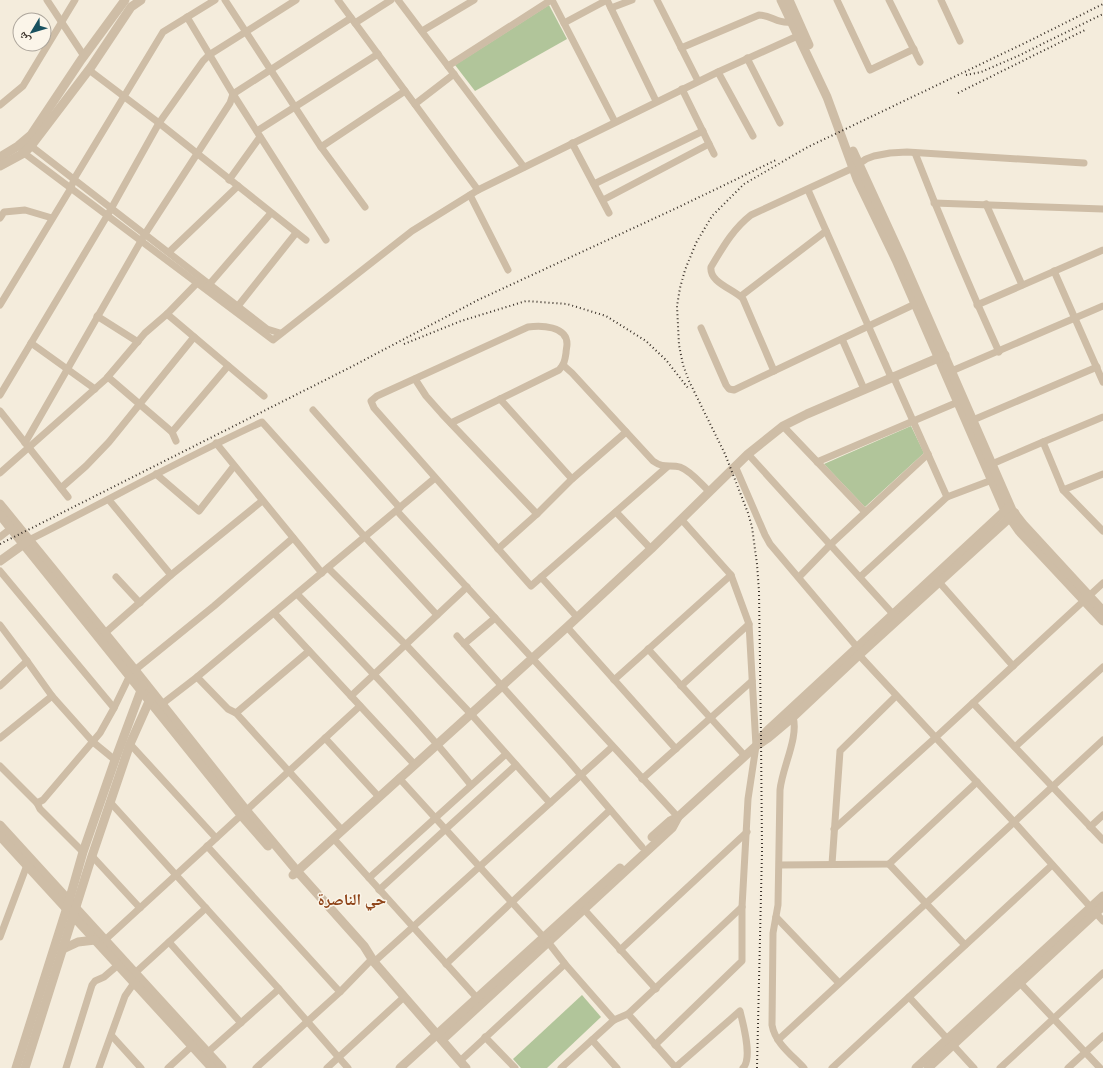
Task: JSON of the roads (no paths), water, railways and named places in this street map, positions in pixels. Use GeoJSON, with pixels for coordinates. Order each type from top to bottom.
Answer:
{"type":"FeatureCollection","features":[{"type":"Feature","properties":{"kind":"street"},"geometry":{"type":"LineString","coordinates":[[47,0],[84,56]]}},
{"type":"Feature","properties":{"kind":"street"},"geometry":{"type":"LineString","coordinates":[[0,105],[23,86],[75,0]]}},
{"type":"Feature","properties":{"kind":"street"},"geometry":{"type":"LineString","coordinates":[[0,157],[24,148],[31,135],[84,56],[125,0]]}},
{"type":"Feature","properties":{"kind":"street"},"geometry":{"type":"LineString","coordinates":[[0,166],[24,148],[89,70],[132,7],[141,0]]}},
{"type":"Feature","properties":{"kind":"street"},"geometry":{"type":"LineString","coordinates":[[0,305],[163,32],[215,0]]}},
{"type":"Feature","properties":{"kind":"street"},"geometry":{"type":"LineString","coordinates":[[225,0],[321,147],[365,207]]}},
{"type":"Feature","properties":{"kind":"street"},"geometry":{"type":"LineString","coordinates":[[0,395],[107,216],[159,124],[203,61],[296,0]]}},
{"type":"Feature","properties":{"kind":"street"},"geometry":{"type":"LineString","coordinates":[[338,0],[478,190]]}},
{"type":"Feature","properties":{"kind":"street"},"geometry":{"type":"LineString","coordinates":[[26,445],[67,369],[142,242],[145,234],[230,103],[233,94],[353,20],[391,0]]}},
{"type":"Feature","properties":{"kind":"street"},"geometry":{"type":"LineString","coordinates":[[398,0],[524,167]]}},
{"type":"Feature","properties":{"kind":"street"},"geometry":{"type":"LineString","coordinates":[[422,31],[474,0]]}},
{"type":"Feature","properties":{"kind":"street"},"geometry":{"type":"LineString","coordinates":[[448,66],[551,0],[615,122]]}},
{"type":"Feature","properties":{"kind":"street"},"geometry":{"type":"LineString","coordinates":[[564,23],[607,0],[656,101]]}},
{"type":"Feature","properties":{"kind":"street"},"geometry":{"type":"LineString","coordinates":[[611,8],[632,0]]}},
{"type":"Feature","properties":{"kind":"street"},"geometry":{"type":"LineString","coordinates":[[657,0],[698,81]]}},
{"type":"Feature","properties":{"kind":"street"},"geometry":{"type":"LineString","coordinates":[[780,0],[790,22],[801,35]]}},
{"type":"Feature","properties":{"kind":"street"},"geometry":{"type":"LineString","coordinates":[[788,0],[801,35],[915,304],[941,357]]}},
{"type":"Feature","properties":{"kind":"street"},"geometry":{"type":"LineString","coordinates":[[837,0],[870,70],[914,49]]}},
{"type":"Feature","properties":{"kind":"street"},"geometry":{"type":"LineString","coordinates":[[889,0],[920,62]]}},
{"type":"Feature","properties":{"kind":"street"},"geometry":{"type":"LineString","coordinates":[[941,0],[960,41]]}},
{"type":"Feature","properties":{"kind":"street"},"geometry":{"type":"LineString","coordinates":[[681,48],[759,15],[769,16],[778,22],[790,22]]}},
{"type":"Feature","properties":{"kind":"street"},"geometry":{"type":"LineString","coordinates":[[187,17],[233,94],[326,240]]}},
{"type":"Feature","properties":{"kind":"street"},"geometry":{"type":"LineString","coordinates":[[24,148],[107,216],[142,242],[199,280],[273,340],[412,231],[478,190],[656,101],[747,58],[801,35]]}},
{"type":"Feature","properties":{"kind":"street"},"geometry":{"type":"LineString","coordinates":[[230,180],[258,134],[295,107],[378,54]]}},
{"type":"Feature","properties":{"kind":"street"},"geometry":{"type":"LineString","coordinates":[[747,58],[780,123]]}},
{"type":"Feature","properties":{"kind":"street"},"geometry":{"type":"LineString","coordinates":[[89,70],[306,240]]}},
{"type":"Feature","properties":{"kind":"street"},"geometry":{"type":"LineString","coordinates":[[718,72],[753,136]]}},
{"type":"Feature","properties":{"kind":"street"},"geometry":{"type":"LineString","coordinates":[[415,104],[454,74]]}},
{"type":"Feature","properties":{"kind":"street"},"geometry":{"type":"LineString","coordinates":[[682,89],[714,154]]}},
{"type":"Feature","properties":{"kind":"street"},"geometry":{"type":"LineString","coordinates":[[321,147],[405,91]]}},
{"type":"Feature","properties":{"kind":"street"},"geometry":{"type":"LineString","coordinates":[[594,184],[703,131]]}},
{"type":"Feature","properties":{"kind":"street"},"geometry":{"type":"LineString","coordinates":[[572,143],[609,213]]}},
{"type":"Feature","properties":{"kind":"street"},"geometry":{"type":"LineString","coordinates":[[602,200],[709,144]]}},
{"type":"Feature","properties":{"kind":"street"},"geometry":{"type":"LineString","coordinates":[[24,148],[74,179],[169,252],[199,280]]}},
{"type":"Feature","properties":{"kind":"street"},"geometry":{"type":"LineString","coordinates":[[774,371],[747,306],[740,296],[714,278],[710,272],[711,267],[729,237],[739,225],[752,215],[808,190],[856,166],[866,159],[882,154],[898,152],[1084,163]]}},
{"type":"Feature","properties":{"kind":"street"},"geometry":{"type":"LineString","coordinates":[[915,153],[934,203],[998,352]]}},
{"type":"Feature","properties":{"kind":"street"},"geometry":{"type":"LineString","coordinates":[[856,166],[948,373],[973,420],[992,464],[1010,512]]}},
{"type":"Feature","properties":{"kind":"street"},"geometry":{"type":"LineString","coordinates":[[169,252],[238,186]]}},
{"type":"Feature","properties":{"kind":"street"},"geometry":{"type":"LineString","coordinates":[[808,190],[947,497]]}},
{"type":"Feature","properties":{"kind":"street"},"geometry":{"type":"LineString","coordinates":[[470,195],[508,270]]}},
{"type":"Feature","properties":{"kind":"street"},"geometry":{"type":"LineString","coordinates":[[934,203],[1103,209]]}},
{"type":"Feature","properties":{"kind":"street"},"geometry":{"type":"LineString","coordinates":[[986,204],[1022,285]]}},
{"type":"Feature","properties":{"kind":"street"},"geometry":{"type":"LineString","coordinates":[[0,218],[4,212],[25,210],[52,218]]}},
{"type":"Feature","properties":{"kind":"street"},"geometry":{"type":"LineString","coordinates":[[207,286],[271,213]]}},
{"type":"Feature","properties":{"kind":"street"},"geometry":{"type":"LineString","coordinates":[[740,296],[826,231]]}},
{"type":"Feature","properties":{"kind":"street"},"geometry":{"type":"LineString","coordinates":[[238,306],[296,233]]}},
{"type":"Feature","properties":{"kind":"street"},"geometry":{"type":"LineString","coordinates":[[977,305],[1103,250]]}},
{"type":"Feature","properties":{"kind":"street"},"geometry":{"type":"LineString","coordinates":[[1054,271],[1103,382]]}},
{"type":"Feature","properties":{"kind":"street"},"geometry":{"type":"LineString","coordinates":[[0,472],[26,445],[108,377],[145,333],[167,314],[199,280]]}},
{"type":"Feature","properties":{"kind":"street"},"geometry":{"type":"LineString","coordinates":[[207,286],[238,306],[267,329],[280,333]]}},
{"type":"Feature","properties":{"kind":"street"},"geometry":{"type":"LineString","coordinates":[[701,328],[726,385],[729,389],[734,390],[915,304]]}},
{"type":"Feature","properties":{"kind":"street"},"geometry":{"type":"LineString","coordinates":[[948,373],[1103,306]]}},
{"type":"Feature","properties":{"kind":"street"},"geometry":{"type":"LineString","coordinates":[[167,314],[264,396]]}},
{"type":"Feature","properties":{"kind":"street"},"geometry":{"type":"LineString","coordinates":[[97,316],[138,342]]}},
{"type":"Feature","properties":{"kind":"street"},"geometry":{"type":"LineString","coordinates":[[451,423],[559,370],[563,365],[568,344],[565,336],[553,328],[533,326],[372,399],[372,404],[435,478],[531,586],[667,467]]}},
{"type":"Feature","properties":{"kind":"street"},"geometry":{"type":"LineString","coordinates":[[61,488],[86,466],[109,442],[194,337]]}},
{"type":"Feature","properties":{"kind":"street"},"geometry":{"type":"LineString","coordinates":[[842,339],[864,389]]}},
{"type":"Feature","properties":{"kind":"street"},"geometry":{"type":"LineString","coordinates":[[31,343],[95,389]]}},
{"type":"Feature","properties":{"kind":"street"},"geometry":{"type":"LineString","coordinates":[[295,873],[567,627],[651,549],[748,454],[783,426],[892,376],[941,357]]}},
{"type":"Feature","properties":{"kind":"street"},"geometry":{"type":"LineString","coordinates":[[563,365],[653,461],[660,465],[667,467],[678,467],[684,470],[709,491]]}},
{"type":"Feature","properties":{"kind":"street"},"geometry":{"type":"LineString","coordinates":[[172,432],[228,366]]}},
{"type":"Feature","properties":{"kind":"street"},"geometry":{"type":"LineString","coordinates":[[973,420],[1097,367]]}},
{"type":"Feature","properties":{"kind":"street"},"geometry":{"type":"LineString","coordinates":[[948,373],[958,402],[992,480],[1019,531],[1086,598],[1103,611]]}},
{"type":"Feature","properties":{"kind":"street"},"geometry":{"type":"LineString","coordinates":[[108,377],[172,432],[176,441]]}},
{"type":"Feature","properties":{"kind":"street"},"geometry":{"type":"LineString","coordinates":[[415,379],[434,405],[537,514]]}},
{"type":"Feature","properties":{"kind":"street"},"geometry":{"type":"LineString","coordinates":[[500,399],[572,479]]}},
{"type":"Feature","properties":{"kind":"street"},"geometry":{"type":"LineString","coordinates":[[817,462],[958,402]]}},
{"type":"Feature","properties":{"kind":"street"},"geometry":{"type":"LineString","coordinates":[[313,410],[467,587],[678,818]]}},
{"type":"Feature","properties":{"kind":"street"},"geometry":{"type":"LineString","coordinates":[[0,411],[68,497]]}},
{"type":"Feature","properties":{"kind":"street"},"geometry":{"type":"LineString","coordinates":[[992,464],[1103,417]]}},
{"type":"Feature","properties":{"kind":"street"},"geometry":{"type":"LineString","coordinates":[[0,561],[26,542],[216,443],[262,422],[437,615]]}},
{"type":"Feature","properties":{"kind":"street"},"geometry":{"type":"LineString","coordinates":[[783,426],[865,512]]}},
{"type":"Feature","properties":{"kind":"street"},"geometry":{"type":"LineString","coordinates":[[498,549],[537,514],[572,479],[626,432]]}},
{"type":"Feature","properties":{"kind":"street"},"geometry":{"type":"LineString","coordinates":[[1043,442],[1063,490],[1103,531]]}},
{"type":"Feature","properties":{"kind":"street"},"geometry":{"type":"LineString","coordinates":[[216,443],[293,538],[325,570],[406,645],[471,714],[550,803]]}},
{"type":"Feature","properties":{"kind":"street"},"geometry":{"type":"LineString","coordinates":[[748,454],[893,614]]}},
{"type":"Feature","properties":{"kind":"street"},"geometry":{"type":"LineString","coordinates":[[799,576],[830,545],[928,454]]}},
{"type":"Feature","properties":{"kind":"street"},"geometry":{"type":"LineString","coordinates":[[156,474],[199,511],[234,466]]}},
{"type":"Feature","properties":{"kind":"street"},"geometry":{"type":"LineString","coordinates":[[735,466],[768,540],[896,696],[1014,822],[1103,921]]}},
{"type":"Feature","properties":{"kind":"street"},"geometry":{"type":"LineString","coordinates":[[1063,490],[1103,474]]}},
{"type":"Feature","properties":{"kind":"street"},"geometry":{"type":"LineString","coordinates":[[162,704],[197,677],[435,478]]}},
{"type":"Feature","properties":{"kind":"street"},"geometry":{"type":"LineString","coordinates":[[860,577],[947,497],[992,480]]}},
{"type":"Feature","properties":{"kind":"street"},"geometry":{"type":"LineString","coordinates":[[109,500],[171,575]]}},
{"type":"Feature","properties":{"kind":"street"},"geometry":{"type":"LineString","coordinates":[[105,633],[171,575],[262,501]]}},
{"type":"Feature","properties":{"kind":"street"},"geometry":{"type":"LineString","coordinates":[[0,504],[26,542],[244,813],[362,952],[373,961],[463,1064],[486,1037],[565,964]]}},
{"type":"Feature","properties":{"kind":"street"},"geometry":{"type":"LineString","coordinates":[[616,512],[651,549]]}},
{"type":"Feature","properties":{"kind":"street"},"geometry":{"type":"LineString","coordinates":[[756,746],[768,730],[939,582],[1010,512]]}},
{"type":"Feature","properties":{"kind":"street"},"geometry":{"type":"LineString","coordinates":[[400,1068],[440,1036],[582,907],[672,828],[678,818],[745,756],[793,717],[893,614],[1010,512]]}},
{"type":"Feature","properties":{"kind":"street"},"geometry":{"type":"LineString","coordinates":[[0,515],[14,526]]}},
{"type":"Feature","properties":{"kind":"street"},"geometry":{"type":"LineString","coordinates":[[656,1045],[742,961],[742,908],[749,787],[756,746],[749,624],[731,575],[681,519]]}},
{"type":"Feature","properties":{"kind":"street"},"geometry":{"type":"LineString","coordinates":[[0,537],[14,526]]}},
{"type":"Feature","properties":{"kind":"street"},"geometry":{"type":"LineString","coordinates":[[37,804],[43,800],[100,733],[132,672],[214,606],[293,538]]}},
{"type":"Feature","properties":{"kind":"street"},"geometry":{"type":"LineString","coordinates":[[26,542],[105,633],[132,672]]}},
{"type":"Feature","properties":{"kind":"street"},"geometry":{"type":"LineString","coordinates":[[0,571],[114,708]]}},
{"type":"Feature","properties":{"kind":"street"},"geometry":{"type":"LineString","coordinates":[[614,680],[731,575]]}},
{"type":"Feature","properties":{"kind":"street"},"geometry":{"type":"LineString","coordinates":[[116,577],[140,603]]}},
{"type":"Feature","properties":{"kind":"street"},"geometry":{"type":"LineString","coordinates":[[540,578],[577,617]]}},
{"type":"Feature","properties":{"kind":"street"},"geometry":{"type":"LineString","coordinates":[[939,582],[1013,666]]}},
{"type":"Feature","properties":{"kind":"street"},"geometry":{"type":"LineString","coordinates":[[834,829],[936,738],[1103,583]]}},
{"type":"Feature","properties":{"kind":"street"},"geometry":{"type":"LineString","coordinates":[[351,696],[467,587]]}},
{"type":"Feature","properties":{"kind":"street"},"geometry":{"type":"LineString","coordinates":[[297,594],[374,674],[438,744],[471,785]]}},
{"type":"Feature","properties":{"kind":"street"},"geometry":{"type":"LineString","coordinates":[[1086,598],[1103,621]]}},
{"type":"Feature","properties":{"kind":"street"},"geometry":{"type":"LineString","coordinates":[[274,613],[414,764]]}},
{"type":"Feature","properties":{"kind":"street"},"geometry":{"type":"LineString","coordinates":[[464,644],[495,618]]}},
{"type":"Feature","properties":{"kind":"street"},"geometry":{"type":"LineString","coordinates":[[681,686],[749,624]]}},
{"type":"Feature","properties":{"kind":"street"},"geometry":{"type":"LineString","coordinates":[[567,627],[676,749]]}},
{"type":"Feature","properties":{"kind":"street"},"geometry":{"type":"LineString","coordinates":[[1,629],[27,661],[52,696],[93,742],[115,760]]}},
{"type":"Feature","properties":{"kind":"street"},"geometry":{"type":"LineString","coordinates":[[457,636],[568,760],[642,847]]}},
{"type":"Feature","properties":{"kind":"street"},"geometry":{"type":"LineString","coordinates":[[648,649],[745,756]]}},
{"type":"Feature","properties":{"kind":"street"},"geometry":{"type":"LineString","coordinates":[[236,714],[309,651]]}},
{"type":"Feature","properties":{"kind":"street"},"geometry":{"type":"LineString","coordinates":[[0,686],[27,661]]}},
{"type":"Feature","properties":{"kind":"street"},"geometry":{"type":"LineString","coordinates":[[1015,747],[1103,667]]}},
{"type":"Feature","properties":{"kind":"street"},"geometry":{"type":"LineString","coordinates":[[197,677],[236,714],[342,830]]}},
{"type":"Feature","properties":{"kind":"street"},"geometry":{"type":"LineString","coordinates":[[642,779],[752,681]]}},
{"type":"Feature","properties":{"kind":"street"},"geometry":{"type":"LineString","coordinates":[[25,1068],[75,912],[88,854],[115,760],[143,686]]}},
{"type":"Feature","properties":{"kind":"street"},"geometry":{"type":"LineString","coordinates":[[0,738],[52,696]]}},
{"type":"Feature","properties":{"kind":"street"},"geometry":{"type":"LineString","coordinates":[[151,696],[162,704],[244,813]]}},
{"type":"Feature","properties":{"kind":"street"},"geometry":{"type":"LineString","coordinates":[[16,1068],[68,904],[110,802],[130,744],[151,696]]}},
{"type":"Feature","properties":{"kind":"street"},"geometry":{"type":"LineString","coordinates":[[832,864],[840,751],[896,696]]}},
{"type":"Feature","properties":{"kind":"street"},"geometry":{"type":"LineString","coordinates":[[973,703],[1103,840]]}},
{"type":"Feature","properties":{"kind":"street"},"geometry":{"type":"LineString","coordinates":[[105,940],[360,706]]}},
{"type":"Feature","properties":{"kind":"street"},"geometry":{"type":"LineString","coordinates":[[793,717],[795,725],[794,735],[781,778],[780,790],[780,865],[778,910],[773,934],[772,1025],[778,1040],[804,1068]]}},
{"type":"Feature","properties":{"kind":"street"},"geometry":{"type":"LineString","coordinates":[[325,738],[379,797]]}},
{"type":"Feature","properties":{"kind":"street"},"geometry":{"type":"LineString","coordinates":[[778,1040],[1103,740]]}},
{"type":"Feature","properties":{"kind":"street"},"geometry":{"type":"LineString","coordinates":[[130,744],[216,838]]}},
{"type":"Feature","properties":{"kind":"street"},"geometry":{"type":"LineString","coordinates":[[256,1068],[612,747]]}},
{"type":"Feature","properties":{"kind":"street"},"geometry":{"type":"LineString","coordinates":[[369,878],[506,754]]}},
{"type":"Feature","properties":{"kind":"street"},"geometry":{"type":"LineString","coordinates":[[379,890],[516,764]]}},
{"type":"Feature","properties":{"kind":"street"},"geometry":{"type":"LineString","coordinates":[[1,770],[88,854],[140,908]]}},
{"type":"Feature","properties":{"kind":"street"},"geometry":{"type":"LineString","coordinates":[[400,778],[546,940],[614,1020]]}},
{"type":"Feature","properties":{"kind":"street"},"geometry":{"type":"LineString","coordinates":[[780,865],[889,864],[977,782]]}},
{"type":"Feature","properties":{"kind":"street"},"geometry":{"type":"LineString","coordinates":[[110,802],[279,989],[348,1068]]}},
{"type":"Feature","properties":{"kind":"street"},"geometry":{"type":"LineString","coordinates":[[446,964],[610,810]]}},
{"type":"Feature","properties":{"kind":"street"},"geometry":{"type":"LineString","coordinates":[[1090,827],[1103,815]]}},
{"type":"Feature","properties":{"kind":"street"},"geometry":{"type":"LineString","coordinates":[[582,907],[667,823],[678,818]]}},
{"type":"Feature","properties":{"kind":"street"},"geometry":{"type":"LineString","coordinates":[[0,825],[75,912],[95,940],[212,1068]]}},
{"type":"Feature","properties":{"kind":"street"},"geometry":{"type":"LineString","coordinates":[[620,950],[747,832]]}},
{"type":"Feature","properties":{"kind":"street"},"geometry":{"type":"LineString","coordinates":[[0,836],[26,865],[68,904]]}},
{"type":"Feature","properties":{"kind":"street"},"geometry":{"type":"LineString","coordinates":[[334,839],[477,998]]}},
{"type":"Feature","properties":{"kind":"street"},"geometry":{"type":"LineString","coordinates":[[207,846],[340,992]]}},
{"type":"Feature","properties":{"kind":"street"},"geometry":{"type":"LineString","coordinates":[[889,864],[965,945]]}},
{"type":"Feature","properties":{"kind":"street"},"geometry":{"type":"LineString","coordinates":[[0,937],[26,865]]}},
{"type":"Feature","properties":{"kind":"street"},"geometry":{"type":"LineString","coordinates":[[832,1068],[1052,865]]}},
{"type":"Feature","properties":{"kind":"street"},"geometry":{"type":"LineString","coordinates":[[916,1068],[950,1042],[1020,983],[1093,910],[1103,896]]}},
{"type":"Feature","properties":{"kind":"street"},"geometry":{"type":"LineString","coordinates":[[928,1068],[950,1042],[1093,910],[1103,906]]}},
{"type":"Feature","properties":{"kind":"street"},"geometry":{"type":"LineString","coordinates":[[582,907],[656,989]]}},
{"type":"Feature","properties":{"kind":"street"},"geometry":{"type":"LineString","coordinates":[[135,972],[206,908]]}},
{"type":"Feature","properties":{"kind":"street"},"geometry":{"type":"LineString","coordinates":[[561,1068],[614,1020],[628,1014],[742,908]]}},
{"type":"Feature","properties":{"kind":"street"},"geometry":{"type":"LineString","coordinates":[[75,912],[105,940],[222,1068]]}},
{"type":"Feature","properties":{"kind":"street"},"geometry":{"type":"LineString","coordinates":[[0,913],[6,920]]}},
{"type":"Feature","properties":{"kind":"street"},"geometry":{"type":"LineString","coordinates":[[776,917],[839,983]]}},
{"type":"Feature","properties":{"kind":"street"},"geometry":{"type":"LineString","coordinates":[[63,949],[78,942],[95,940]]}},
{"type":"Feature","properties":{"kind":"street"},"geometry":{"type":"LineString","coordinates":[[440,1036],[477,998],[546,940]]}},
{"type":"Feature","properties":{"kind":"street"},"geometry":{"type":"LineString","coordinates":[[169,942],[241,1022]]}},
{"type":"Feature","properties":{"kind":"street"},"geometry":{"type":"LineString","coordinates":[[66,1068],[92,985],[95,981],[104,977],[118,964]]}},
{"type":"Feature","properties":{"kind":"street"},"geometry":{"type":"LineString","coordinates":[[1000,1068],[1103,973]]}},
{"type":"Feature","properties":{"kind":"street"},"geometry":{"type":"LineString","coordinates":[[99,1068],[112,1036],[125,996],[134,982]]}},
{"type":"Feature","properties":{"kind":"street"},"geometry":{"type":"LineString","coordinates":[[1020,983],[1100,1068]]}},
{"type":"Feature","properties":{"kind":"street"},"geometry":{"type":"LineString","coordinates":[[208,1052],[279,989]]}},
{"type":"Feature","properties":{"kind":"street"},"geometry":{"type":"LineString","coordinates":[[327,1068],[404,997]]}},
{"type":"Feature","properties":{"kind":"street"},"geometry":{"type":"LineString","coordinates":[[909,997],[974,1068]]}},
{"type":"Feature","properties":{"kind":"street"},"geometry":{"type":"LineString","coordinates":[[628,1014],[676,1068],[740,1011],[746,1038],[747,1059],[746,1065],[743,1068]]}},
{"type":"Feature","properties":{"kind":"street"},"geometry":{"type":"LineString","coordinates":[[112,1036],[141,1068]]}},
{"type":"Feature","properties":{"kind":"street"},"geometry":{"type":"LineString","coordinates":[[1068,1068],[1103,1036]]}},
{"type":"Feature","properties":{"kind":"street"},"geometry":{"type":"LineString","coordinates":[[486,1037],[515,1068]]}},
{"type":"Feature","properties":{"kind":"street"},"geometry":{"type":"LineString","coordinates":[[592,1040],[617,1068]]}},
{"type":"Feature","properties":{"kind":"street"},"geometry":{"type":"LineString","coordinates":[[168,1068],[192,1046]]}},
{"type":"Feature","properties":{"kind":"railway"},"geometry":{"type":"LineString","coordinates":[[757,1068],[762,851],[759,591],[757,564],[752,527],[748,513],[725,454],[689,381],[683,365],[679,345],[677,306],[685,270],[696,243],[712,216],[744,184],[808,147],[1103,4]]}},
{"type":"Feature","properties":{"kind":"railway"},"geometry":{"type":"LineString","coordinates":[[966,75],[981,72],[1018,56],[1103,14]]}},
{"type":"Feature","properties":{"kind":"railway"},"geometry":{"type":"LineString","coordinates":[[958,93],[1087,29]]}},
{"type":"Feature","properties":{"kind":"railway"},"geometry":{"type":"LineString","coordinates":[[0,544],[351,367],[478,300],[681,206],[776,160]]}},
{"type":"Feature","properties":{"kind":"railway"},"geometry":{"type":"LineString","coordinates":[[404,344],[461,321],[526,301],[567,304],[606,316],[646,341],[666,360],[688,388]]}},
{"type":"Feature","properties":{"kind":"district","name":"حي الناصرة"},"geometry":{"type":"Point","coordinates":[352,899]}}]}
